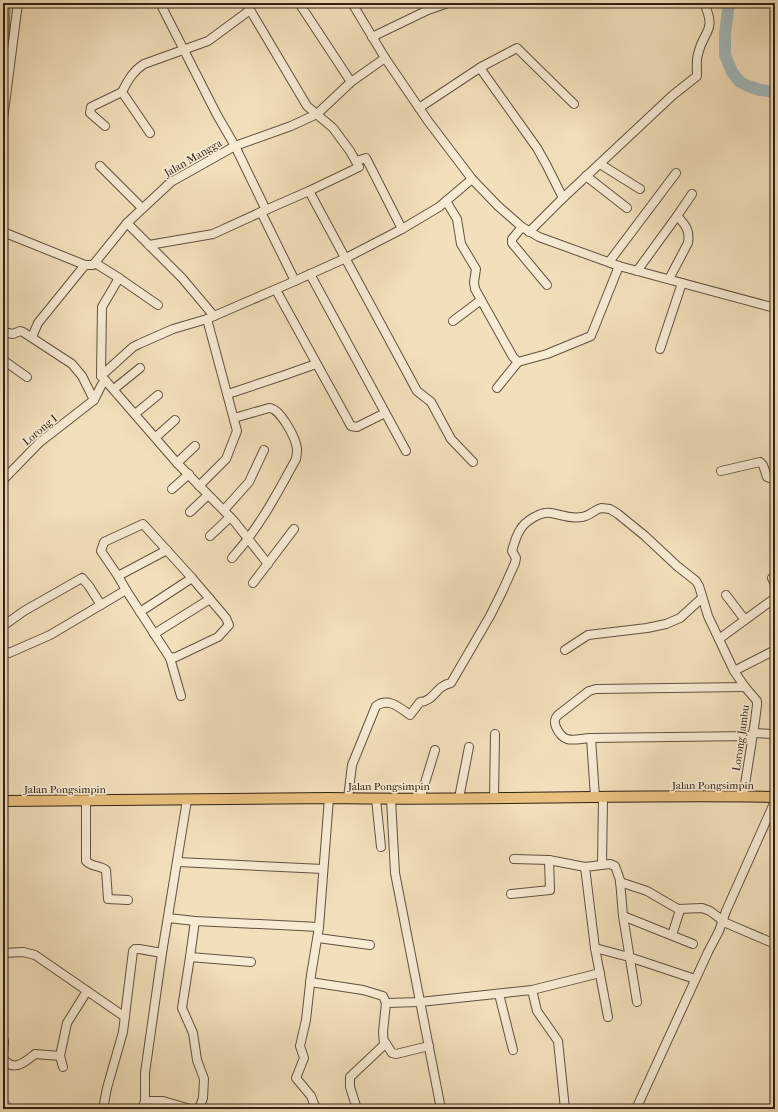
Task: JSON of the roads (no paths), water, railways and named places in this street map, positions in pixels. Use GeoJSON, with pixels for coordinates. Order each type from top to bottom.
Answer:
{"type":"FeatureCollection","features":[{"type":"Feature","properties":{"kind":"main road","name":"Jalan Pongsimpin"},"geometry":{"type":"LineString","coordinates":[[3,801],[329,798],[420,799],[775,797]]}},
{"type":"Feature","properties":{"kind":"street"},"geometry":{"type":"LineString","coordinates":[[3,118],[18,3]]}},
{"type":"Feature","properties":{"kind":"street"},"geometry":{"type":"LineString","coordinates":[[160,3],[217,115],[235,146],[295,281]]}},
{"type":"Feature","properties":{"kind":"street"},"geometry":{"type":"LineString","coordinates":[[299,3],[351,82]]}},
{"type":"Feature","properties":{"kind":"street"},"geometry":{"type":"LineString","coordinates":[[352,3],[372,38],[419,108],[472,179],[498,206],[526,230],[539,237],[619,266],[775,308]]}},
{"type":"Feature","properties":{"kind":"street"},"geometry":{"type":"LineString","coordinates":[[372,38],[428,10],[448,3]]}},
{"type":"Feature","properties":{"kind":"street"},"geometry":{"type":"LineString","coordinates":[[547,285],[512,243],[512,239],[526,230],[563,198],[673,94],[697,76],[698,54],[710,28],[709,16],[704,3]]}},
{"type":"Feature","properties":{"kind":"street"},"geometry":{"type":"LineString","coordinates":[[106,126],[90,113],[91,107],[122,92],[132,74],[144,64],[210,40],[248,6],[305,103],[310,110],[333,128],[357,161],[359,167],[213,234],[149,245]]}},
{"type":"Feature","properties":{"kind":"street"},"geometry":{"type":"LineString","coordinates":[[419,108],[480,68],[517,48],[574,104]]}},
{"type":"Feature","properties":{"kind":"street","name":"Jalan Mangga"},"geometry":{"type":"LineString","coordinates":[[95,263],[127,223],[171,182],[235,146],[291,126],[317,114],[351,82],[385,58]]}},
{"type":"Feature","properties":{"kind":"street"},"geometry":{"type":"LineString","coordinates":[[480,68],[537,148],[563,198]]}},
{"type":"Feature","properties":{"kind":"street"},"geometry":{"type":"LineString","coordinates":[[122,92],[150,133]]}},
{"type":"Feature","properties":{"kind":"street"},"geometry":{"type":"LineString","coordinates":[[357,161],[366,158],[402,229]]}},
{"type":"Feature","properties":{"kind":"street"},"geometry":{"type":"LineString","coordinates":[[600,164],[640,188]]}},
{"type":"Feature","properties":{"kind":"street"},"geometry":{"type":"LineString","coordinates":[[100,166],[142,208]]}},
{"type":"Feature","properties":{"kind":"street"},"geometry":{"type":"LineString","coordinates":[[609,262],[676,173]]}},
{"type":"Feature","properties":{"kind":"street"},"geometry":{"type":"LineString","coordinates":[[586,176],[627,208]]}},
{"type":"Feature","properties":{"kind":"street"},"geometry":{"type":"LineString","coordinates":[[103,378],[136,345],[173,329],[210,317],[276,290],[346,258],[402,229],[446,201],[472,179]]}},
{"type":"Feature","properties":{"kind":"street"},"geometry":{"type":"LineString","coordinates":[[309,191],[418,391],[430,402],[451,439],[473,462]]}},
{"type":"Feature","properties":{"kind":"street"},"geometry":{"type":"LineString","coordinates":[[637,271],[678,216],[692,194]]}},
{"type":"Feature","properties":{"kind":"street"},"geometry":{"type":"LineString","coordinates":[[446,201],[458,219],[462,244],[476,269],[474,284],[481,300],[513,357],[518,362]]}},
{"type":"Feature","properties":{"kind":"street"},"geometry":{"type":"LineString","coordinates":[[669,279],[688,243],[689,238],[687,228],[678,216]]}},
{"type":"Feature","properties":{"kind":"street"},"geometry":{"type":"LineString","coordinates":[[127,223],[186,282],[210,317],[237,433],[226,459],[200,486]]}},
{"type":"Feature","properties":{"kind":"street"},"geometry":{"type":"LineString","coordinates":[[3,232],[85,265],[95,263],[158,305]]}},
{"type":"Feature","properties":{"kind":"street"},"geometry":{"type":"LineString","coordinates":[[32,337],[38,323],[85,265]]}},
{"type":"Feature","properties":{"kind":"street"},"geometry":{"type":"LineString","coordinates":[[498,388],[518,362],[547,354],[591,336],[619,266]]}},
{"type":"Feature","properties":{"kind":"street"},"geometry":{"type":"LineString","coordinates":[[310,274],[406,452]]}},
{"type":"Feature","properties":{"kind":"street"},"geometry":{"type":"LineString","coordinates":[[94,400],[103,378],[102,307],[119,278]]}},
{"type":"Feature","properties":{"kind":"street"},"geometry":{"type":"LineString","coordinates":[[660,349],[682,283]]}},
{"type":"Feature","properties":{"kind":"street"},"geometry":{"type":"LineString","coordinates":[[276,290],[351,426],[357,427],[385,413]]}},
{"type":"Feature","properties":{"kind":"street"},"geometry":{"type":"LineString","coordinates":[[453,321],[481,300]]}},
{"type":"Feature","properties":{"kind":"street"},"geometry":{"type":"LineString","coordinates":[[3,332],[13,334],[22,331],[72,364],[78,370],[94,400]]}},
{"type":"Feature","properties":{"kind":"street"},"geometry":{"type":"LineString","coordinates":[[3,360],[27,377]]}},
{"type":"Feature","properties":{"kind":"street"},"geometry":{"type":"LineString","coordinates":[[228,394],[316,364]]}},
{"type":"Feature","properties":{"kind":"street"},"geometry":{"type":"LineString","coordinates":[[114,389],[140,368]]}},
{"type":"Feature","properties":{"kind":"street"},"geometry":{"type":"LineString","coordinates":[[103,378],[177,463],[224,510],[268,564]]}},
{"type":"Feature","properties":{"kind":"street"},"geometry":{"type":"LineString","coordinates":[[135,414],[158,395]]}},
{"type":"Feature","properties":{"kind":"street","name":"Lorong I"},"geometry":{"type":"LineString","coordinates":[[3,480],[40,442],[94,400]]}},
{"type":"Feature","properties":{"kind":"street"},"geometry":{"type":"LineString","coordinates":[[232,558],[248,540],[278,494],[296,459],[297,448],[283,417],[274,409],[269,408],[234,418]]}},
{"type":"Feature","properties":{"kind":"street"},"geometry":{"type":"LineString","coordinates":[[156,438],[175,420]]}},
{"type":"Feature","properties":{"kind":"street"},"geometry":{"type":"LineString","coordinates":[[177,463],[195,446]]}},
{"type":"Feature","properties":{"kind":"street"},"geometry":{"type":"LineString","coordinates":[[224,510],[249,482],[264,450]]}},
{"type":"Feature","properties":{"kind":"street"},"geometry":{"type":"LineString","coordinates":[[721,471],[759,462],[763,465],[767,477],[775,480]]}},
{"type":"Feature","properties":{"kind":"street"},"geometry":{"type":"LineString","coordinates":[[172,489],[189,474]]}},
{"type":"Feature","properties":{"kind":"street"},"geometry":{"type":"LineString","coordinates":[[190,512],[208,495]]}},
{"type":"Feature","properties":{"kind":"street","name":"Lorong Jambu"},"geometry":{"type":"LineString","coordinates":[[348,798],[353,762],[376,706],[388,702],[398,706],[411,715],[420,702],[428,701],[444,684],[451,683],[490,616],[506,585],[515,563],[516,558],[512,551],[520,530],[537,515],[549,512],[568,518],[583,517],[588,516],[600,508],[610,509],[633,526],[696,581],[699,586],[708,616],[734,671],[757,702],[743,797]]}},
{"type":"Feature","properties":{"kind":"street"},"geometry":{"type":"LineString","coordinates":[[210,536],[230,517]]}},
{"type":"Feature","properties":{"kind":"street"},"geometry":{"type":"LineString","coordinates":[[170,658],[218,637],[230,625],[226,618],[192,578],[143,524],[104,542],[101,551],[170,658],[181,696]]}},
{"type":"Feature","properties":{"kind":"street"},"geometry":{"type":"LineString","coordinates":[[253,583],[294,528]]}},
{"type":"Feature","properties":{"kind":"street"},"geometry":{"type":"LineString","coordinates":[[118,576],[167,550]]}},
{"type":"Feature","properties":{"kind":"street"},"geometry":{"type":"LineString","coordinates":[[3,626],[24,611],[82,578],[101,605]]}},
{"type":"Feature","properties":{"kind":"street"},"geometry":{"type":"LineString","coordinates":[[140,612],[192,578]]}},
{"type":"Feature","properties":{"kind":"street"},"geometry":{"type":"LineString","coordinates":[[3,650],[10,653],[50,635],[126,590]]}},
{"type":"Feature","properties":{"kind":"street"},"geometry":{"type":"LineString","coordinates":[[726,595],[745,620]]}},
{"type":"Feature","properties":{"kind":"street"},"geometry":{"type":"LineString","coordinates":[[565,650],[588,635],[647,628],[666,624],[680,618],[702,598]]}},
{"type":"Feature","properties":{"kind":"street"},"geometry":{"type":"LineString","coordinates":[[719,639],[775,598]]}},
{"type":"Feature","properties":{"kind":"street"},"geometry":{"type":"LineString","coordinates":[[154,634],[210,599]]}},
{"type":"Feature","properties":{"kind":"street"},"geometry":{"type":"LineString","coordinates":[[734,671],[775,650]]}},
{"type":"Feature","properties":{"kind":"street"},"geometry":{"type":"LineString","coordinates":[[745,687],[599,688],[592,690],[558,715],[555,718],[555,721],[559,734],[564,739],[570,740],[591,738],[775,734]]}},
{"type":"Feature","properties":{"kind":"street"},"geometry":{"type":"LineString","coordinates":[[494,798],[495,734]]}},
{"type":"Feature","properties":{"kind":"street"},"geometry":{"type":"LineString","coordinates":[[591,738],[599,797],[602,864]]}},
{"type":"Feature","properties":{"kind":"street"},"geometry":{"type":"LineString","coordinates":[[459,798],[469,747]]}},
{"type":"Feature","properties":{"kind":"street"},"geometry":{"type":"LineString","coordinates":[[420,799],[435,750]]}},
{"type":"Feature","properties":{"kind":"street"},"geometry":{"type":"LineString","coordinates":[[316,1109],[311,1096],[296,1078],[304,1058],[300,1046],[306,1020],[310,982],[318,938],[329,798]]}},
{"type":"Feature","properties":{"kind":"street"},"geometry":{"type":"LineString","coordinates":[[376,799],[381,847]]}},
{"type":"Feature","properties":{"kind":"street"},"geometry":{"type":"LineString","coordinates":[[391,799],[394,867],[442,1109]]}},
{"type":"Feature","properties":{"kind":"street"},"geometry":{"type":"LineString","coordinates":[[86,800],[86,861],[89,864],[104,868],[106,870],[108,899],[128,900]]}},
{"type":"Feature","properties":{"kind":"street"},"geometry":{"type":"LineString","coordinates":[[187,800],[162,953],[145,1073],[143,1105],[163,1101],[190,1109]]}},
{"type":"Feature","properties":{"kind":"street"},"geometry":{"type":"LineString","coordinates":[[636,1109],[722,922],[775,801]]}},
{"type":"Feature","properties":{"kind":"street"},"geometry":{"type":"LineString","coordinates":[[514,859],[549,860],[585,866],[602,864],[610,864],[615,866],[620,882],[623,916],[637,1002]]}},
{"type":"Feature","properties":{"kind":"street"},"geometry":{"type":"LineString","coordinates":[[511,894],[550,890],[549,860]]}},
{"type":"Feature","properties":{"kind":"street"},"geometry":{"type":"LineString","coordinates":[[178,862],[323,869]]}},
{"type":"Feature","properties":{"kind":"street"},"geometry":{"type":"LineString","coordinates":[[585,866],[595,948],[608,1017]]}},
{"type":"Feature","properties":{"kind":"street"},"geometry":{"type":"LineString","coordinates":[[620,882],[647,891],[680,910],[705,909],[710,911],[722,922],[775,944]]}},
{"type":"Feature","properties":{"kind":"street"},"geometry":{"type":"LineString","coordinates":[[672,936],[680,910]]}},
{"type":"Feature","properties":{"kind":"street"},"geometry":{"type":"LineString","coordinates":[[623,916],[693,944]]}},
{"type":"Feature","properties":{"kind":"street"},"geometry":{"type":"LineString","coordinates":[[168,918],[195,921],[319,927]]}},
{"type":"Feature","properties":{"kind":"street"},"geometry":{"type":"LineString","coordinates":[[195,921],[182,1008],[194,1037],[197,1060],[204,1079],[203,1098],[199,1109]]}},
{"type":"Feature","properties":{"kind":"street"},"geometry":{"type":"LineString","coordinates":[[318,938],[370,945]]}},
{"type":"Feature","properties":{"kind":"street"},"geometry":{"type":"LineString","coordinates":[[595,948],[629,957],[695,979]]}},
{"type":"Feature","properties":{"kind":"street"},"geometry":{"type":"LineString","coordinates":[[103,1109],[107,1088],[120,1044],[125,1017],[133,951],[138,949],[162,953]]}},
{"type":"Feature","properties":{"kind":"street"},"geometry":{"type":"LineString","coordinates":[[3,953],[23,952],[34,955],[125,1017]]}},
{"type":"Feature","properties":{"kind":"street"},"geometry":{"type":"LineString","coordinates":[[190,957],[251,962]]}},
{"type":"Feature","properties":{"kind":"street"},"geometry":{"type":"LineString","coordinates":[[386,1003],[420,1002],[532,990],[600,973]]}},
{"type":"Feature","properties":{"kind":"street"},"geometry":{"type":"LineString","coordinates":[[310,982],[368,991],[383,996],[386,1003],[384,1032],[385,1042],[392,1053],[396,1054],[429,1046]]}},
{"type":"Feature","properties":{"kind":"street"},"geometry":{"type":"LineString","coordinates":[[532,990],[537,1011],[558,1041],[565,1109]]}},
{"type":"Feature","properties":{"kind":"street"},"geometry":{"type":"LineString","coordinates":[[63,1068],[60,1056],[67,1023],[87,991]]}},
{"type":"Feature","properties":{"kind":"street"},"geometry":{"type":"LineString","coordinates":[[499,994],[513,1050]]}},
{"type":"Feature","properties":{"kind":"street"},"geometry":{"type":"LineString","coordinates":[[3,1038],[3,1054]]}},
{"type":"Feature","properties":{"kind":"street"},"geometry":{"type":"LineString","coordinates":[[357,1109],[350,1087],[350,1077],[384,1046],[385,1042]]}},
{"type":"Feature","properties":{"kind":"street"},"geometry":{"type":"LineString","coordinates":[[3,1058],[6,1062],[12,1065],[17,1065],[26,1062],[35,1054],[60,1056]]}},
{"type":"Feature","properties":{"kind":"waterway"},"geometry":{"type":"LineString","coordinates":[[729,3],[725,33],[725,55],[732,72],[740,82],[748,86],[760,90],[775,92]]}},
{"type":"Feature","properties":{"kind":"waterway"},"geometry":{"type":"LineString","coordinates":[[3,1103],[8,1109]]}}]}
